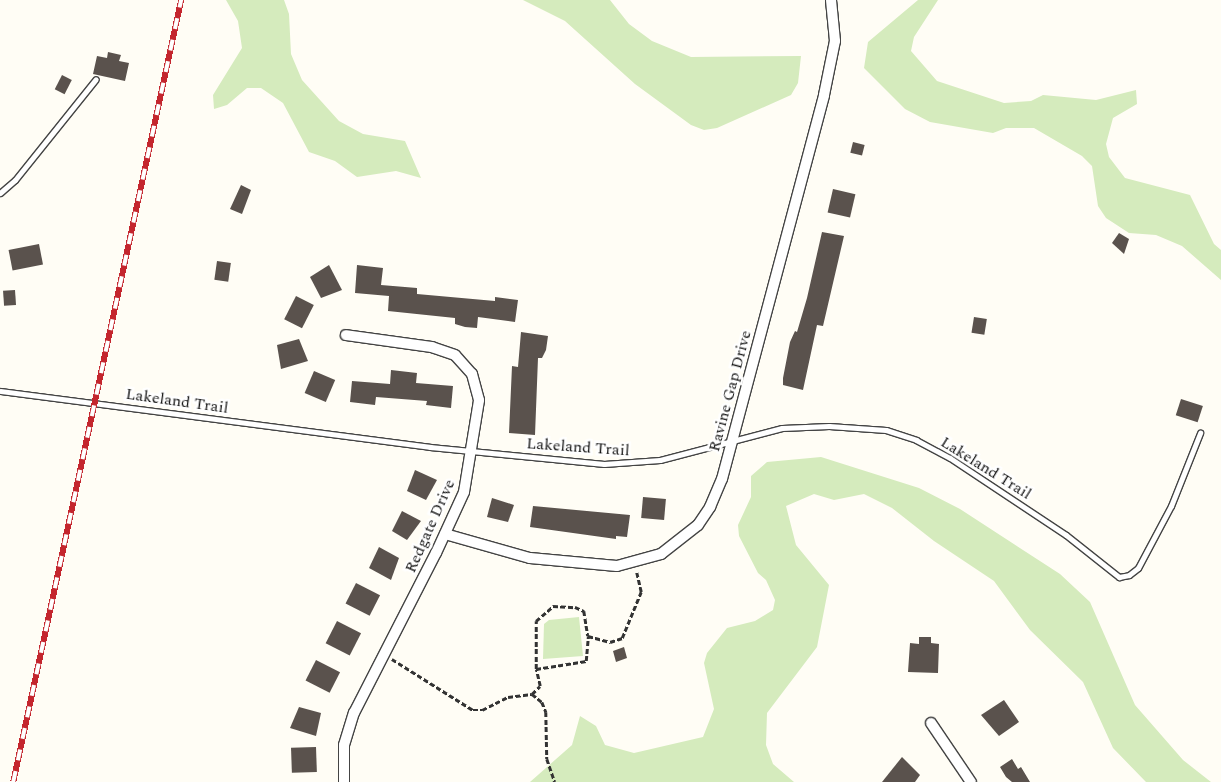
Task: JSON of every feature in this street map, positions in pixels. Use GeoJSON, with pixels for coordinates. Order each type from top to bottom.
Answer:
{"type":"FeatureCollection","features":[{"type":"Feature","properties":{"kind":"street","name":"Ravine Gap Drive"},"geometry":{"type":"LineString","coordinates":[[445,534],[530,558],[593,565],[634,563],[661,554],[698,525],[710,507],[722,479],[832,64],[835,20],[831,0]]}},
{"type":"Feature","properties":{"kind":"street","name":"Redgate Drive"},"geometry":{"type":"LineString","coordinates":[[344,782],[344,745],[348,728],[464,492],[478,420],[477,386],[472,374],[454,355],[432,347],[346,335]]}},
{"type":"Feature","properties":{"kind":"street"},"geometry":{"type":"LineString","coordinates":[[931,723],[971,782]]}},
{"type":"Feature","properties":{"kind":"lane"},"geometry":{"type":"LineString","coordinates":[[0,193],[15,180],[96,79]]}},
{"type":"Feature","properties":{"kind":"lane","name":"Lakeland Trail"},"geometry":{"type":"LineString","coordinates":[[0,390],[473,451],[615,464],[660,460],[760,432],[806,426],[863,427],[902,434],[950,458],[1066,535],[1119,576],[1129,575],[1138,568],[1171,506],[1200,434]]}},
{"type":"Feature","properties":{"kind":"path"},"geometry":{"type":"LineString","coordinates":[[588,636],[610,642],[622,638],[641,592],[634,563]]}},
{"type":"Feature","properties":{"kind":"path"},"geometry":{"type":"LineString","coordinates":[[384,655],[473,710],[482,710],[508,698],[532,694],[540,686],[536,669],[536,621],[552,606],[575,606],[584,611],[588,636],[586,661],[536,669]]}},
{"type":"Feature","properties":{"kind":"path"},"geometry":{"type":"LineString","coordinates":[[532,694],[542,702],[546,712],[547,759],[555,782]]}},
{"type":"Feature","properties":{"kind":"green space"},"geometry":{"type":"Polygon","coordinates":[[[226,0],[284,0],[289,14],[291,54],[302,80],[339,121],[363,134],[405,141],[421,178],[396,171],[357,177],[335,161],[309,152],[283,103],[261,88],[247,88],[227,105],[214,109],[213,95],[242,48],[238,21],[226,0]]]}},
{"type":"Feature","properties":{"kind":"green space"},"geometry":{"type":"Polygon","coordinates":[[[523,0],[610,0],[629,24],[652,41],[691,57],[801,56],[798,83],[791,95],[717,128],[704,130],[691,125],[635,84],[565,21],[523,0]]]}},
{"type":"Feature","properties":{"kind":"green space"},"geometry":{"type":"Polygon","coordinates":[[[918,0],[938,0],[914,37],[911,51],[937,81],[1004,103],[1031,101],[1043,95],[1096,100],[1136,90],[1137,104],[1113,118],[1106,144],[1109,157],[1125,178],[1190,195],[1214,244],[1221,250],[1221,280],[1182,246],[1156,235],[1129,233],[1106,218],[1098,206],[1092,166],[1082,156],[1034,128],[1006,128],[993,133],[930,122],[905,109],[864,68],[868,42],[918,0]]]}},
{"type":"Feature","properties":{"kind":"green space"},"geometry":{"type":"Polygon","coordinates":[[[821,457],[919,488],[960,509],[1060,574],[1090,602],[1135,705],[1183,760],[1211,782],[1146,782],[1113,748],[1083,682],[1030,630],[994,581],[934,541],[892,508],[864,494],[834,500],[814,494],[786,506],[796,545],[829,585],[817,647],[767,713],[766,745],[773,764],[794,782],[530,782],[572,745],[580,716],[596,726],[605,745],[634,753],[703,737],[714,709],[704,663],[707,653],[727,628],[755,621],[773,610],[775,600],[766,580],[758,573],[739,536],[738,525],[751,497],[751,476],[767,462],[821,457]]]}},
{"type":"Feature","properties":{"kind":"green space"},"geometry":{"type":"Polygon","coordinates":[[[579,617],[583,656],[543,659],[544,624],[549,620],[579,617]]]}},
{"type":"Feature","properties":{"kind":"building"},"geometry":{"type":"Polygon","coordinates":[[[108,52],[121,55],[119,61],[129,63],[125,81],[93,74],[97,56],[107,58],[108,52]]]}},
{"type":"Feature","properties":{"kind":"building"},"geometry":{"type":"Polygon","coordinates":[[[62,75],[72,80],[65,94],[55,89],[62,75]]]}},
{"type":"Feature","properties":{"kind":"building"},"geometry":{"type":"Polygon","coordinates":[[[853,142],[865,145],[862,156],[850,153],[853,142]]]}},
{"type":"Feature","properties":{"kind":"building"},"geometry":{"type":"Polygon","coordinates":[[[241,185],[251,190],[242,214],[230,209],[241,185]]]}},
{"type":"Feature","properties":{"kind":"building"},"geometry":{"type":"Polygon","coordinates":[[[833,189],[855,194],[850,218],[828,212],[833,189]]]}},
{"type":"Feature","properties":{"kind":"building"},"geometry":{"type":"Polygon","coordinates":[[[822,232],[844,236],[823,326],[817,325],[803,390],[783,385],[783,378],[790,342],[795,331],[797,332],[807,298],[822,232]]]}},
{"type":"Feature","properties":{"kind":"building"},"geometry":{"type":"Polygon","coordinates":[[[1119,233],[1129,239],[1124,254],[1112,243],[1119,233]]]}},
{"type":"Feature","properties":{"kind":"building"},"geometry":{"type":"Polygon","coordinates":[[[39,244],[43,265],[13,271],[9,250],[39,244]]]}},
{"type":"Feature","properties":{"kind":"building"},"geometry":{"type":"Polygon","coordinates":[[[217,261],[231,263],[228,282],[214,280],[217,261]]]}},
{"type":"Feature","properties":{"kind":"building"},"geometry":{"type":"Polygon","coordinates":[[[329,265],[342,290],[321,298],[310,277],[329,265]]]}},
{"type":"Feature","properties":{"kind":"building"},"geometry":{"type":"Polygon","coordinates":[[[357,265],[383,268],[381,285],[417,288],[417,294],[495,301],[495,297],[518,300],[515,322],[478,317],[477,328],[465,327],[455,324],[455,318],[388,311],[389,296],[355,293],[357,265]]]}},
{"type":"Feature","properties":{"kind":"building"},"geometry":{"type":"Polygon","coordinates":[[[15,290],[16,305],[4,306],[3,291],[15,290]]]}},
{"type":"Feature","properties":{"kind":"building"},"geometry":{"type":"Polygon","coordinates":[[[296,296],[314,305],[302,328],[284,319],[296,296]]]}},
{"type":"Feature","properties":{"kind":"building"},"geometry":{"type":"Polygon","coordinates":[[[974,317],[987,319],[984,335],[971,333],[974,317]]]}},
{"type":"Feature","properties":{"kind":"building"},"geometry":{"type":"Polygon","coordinates":[[[521,332],[548,336],[546,350],[542,358],[538,358],[535,435],[509,433],[512,366],[518,367],[521,332]]]}},
{"type":"Feature","properties":{"kind":"building"},"geometry":{"type":"Polygon","coordinates":[[[299,339],[308,361],[281,369],[277,345],[299,339]]]}},
{"type":"Feature","properties":{"kind":"building"},"geometry":{"type":"Polygon","coordinates":[[[391,370],[417,373],[416,383],[453,386],[451,408],[426,405],[427,401],[376,397],[375,405],[350,402],[352,381],[390,384],[391,370]]]}},
{"type":"Feature","properties":{"kind":"building"},"geometry":{"type":"Polygon","coordinates":[[[314,371],[335,380],[326,402],[305,393],[314,371]]]}},
{"type":"Feature","properties":{"kind":"building"},"geometry":{"type":"Polygon","coordinates":[[[1181,399],[1203,406],[1198,422],[1176,415],[1181,399]]]}},
{"type":"Feature","properties":{"kind":"building"},"geometry":{"type":"Polygon","coordinates":[[[415,470],[437,480],[426,500],[407,491],[415,470]]]}},
{"type":"Feature","properties":{"kind":"building"},"geometry":{"type":"Polygon","coordinates":[[[643,497],[666,499],[664,520],[641,518],[643,497]]]}},
{"type":"Feature","properties":{"kind":"building"},"geometry":{"type":"Polygon","coordinates":[[[492,498],[514,505],[508,522],[487,517],[492,498]]]}},
{"type":"Feature","properties":{"kind":"building"},"geometry":{"type":"Polygon","coordinates":[[[533,506],[630,515],[627,537],[616,536],[616,539],[530,527],[533,506]]]}},
{"type":"Feature","properties":{"kind":"building"},"geometry":{"type":"Polygon","coordinates":[[[402,511],[421,521],[407,540],[392,531],[402,511]]]}},
{"type":"Feature","properties":{"kind":"building"},"geometry":{"type":"Polygon","coordinates":[[[379,547],[399,558],[391,580],[369,568],[379,547]]]}},
{"type":"Feature","properties":{"kind":"building"},"geometry":{"type":"Polygon","coordinates":[[[356,583],[380,595],[370,616],[346,603],[356,583]]]}},
{"type":"Feature","properties":{"kind":"building"},"geometry":{"type":"Polygon","coordinates":[[[337,621],[361,633],[350,656],[326,643],[337,621]]]}},
{"type":"Feature","properties":{"kind":"building"},"geometry":{"type":"Polygon","coordinates":[[[919,637],[931,637],[931,643],[939,644],[938,673],[908,672],[910,643],[919,644],[919,637]]]}},
{"type":"Feature","properties":{"kind":"building"},"geometry":{"type":"Polygon","coordinates":[[[624,647],[627,658],[616,662],[613,651],[624,647]]]}},
{"type":"Feature","properties":{"kind":"building"},"geometry":{"type":"Polygon","coordinates":[[[316,660],[340,672],[330,693],[306,680],[316,660]]]}},
{"type":"Feature","properties":{"kind":"building"},"geometry":{"type":"Polygon","coordinates":[[[1004,700],[1019,722],[999,736],[981,715],[1004,700]]]}},
{"type":"Feature","properties":{"kind":"building"},"geometry":{"type":"Polygon","coordinates":[[[299,707],[321,713],[316,736],[290,728],[299,707]]]}},
{"type":"Feature","properties":{"kind":"building"},"geometry":{"type":"Polygon","coordinates":[[[316,747],[317,772],[292,773],[291,748],[316,747]]]}},
{"type":"Feature","properties":{"kind":"building"},"geometry":{"type":"Polygon","coordinates":[[[902,757],[920,775],[915,782],[882,782],[902,757]]]}},
{"type":"Feature","properties":{"kind":"building"},"geometry":{"type":"Polygon","coordinates":[[[1012,759],[1018,769],[1021,767],[1030,782],[1012,782],[1006,777],[1000,767],[1012,759]]]}},
{"type":"Feature","properties":{"kind":"railway"},"geometry":{"type":"LineString","coordinates":[[13,782],[181,0]]}}]}
